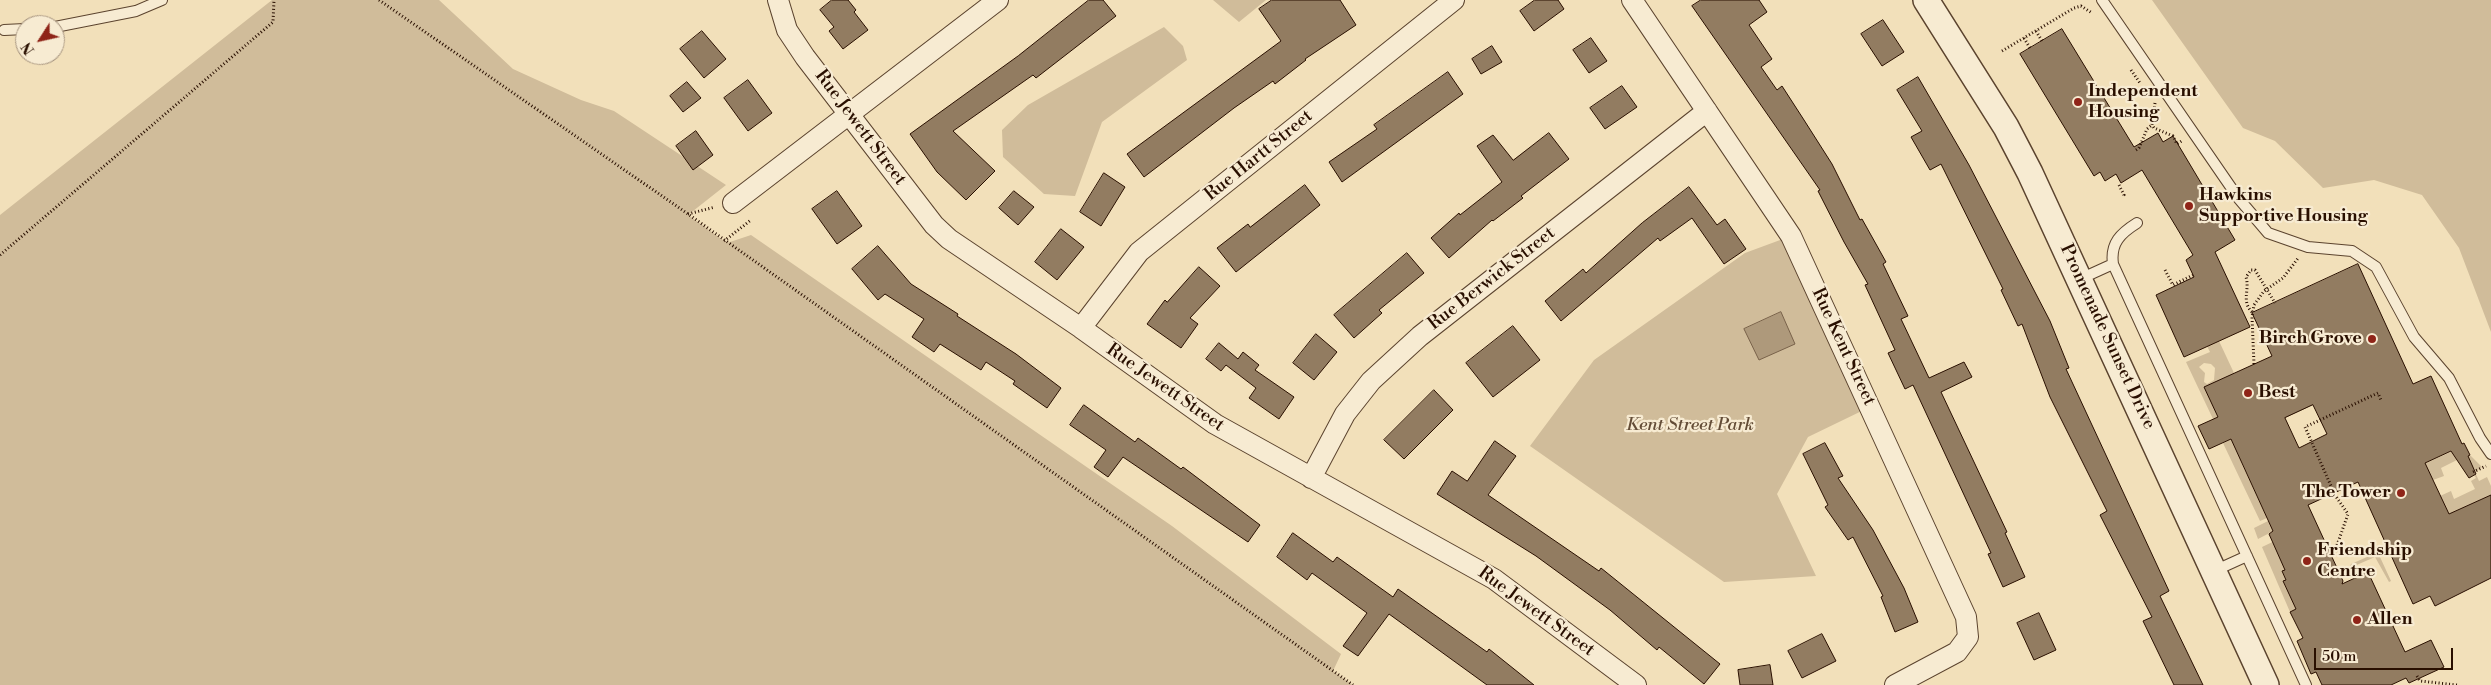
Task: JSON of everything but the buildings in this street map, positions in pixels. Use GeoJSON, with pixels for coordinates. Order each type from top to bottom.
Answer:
{"type":"FeatureCollection","features":[{"type":"Feature","properties":{"kind":"street"},"geometry":{"type":"LineString","coordinates":[[763,0],[787,30]]}},
{"type":"Feature","properties":{"kind":"street","name":"Rue Jewett Street"},"geometry":{"type":"LineString","coordinates":[[778,0],[787,30],[934,225],[949,239],[1081,328],[1215,424],[1494,579],[1636,685]]}},
{"type":"Feature","properties":{"kind":"street"},"geometry":{"type":"LineString","coordinates":[[733,203],[848,113],[998,0]]}},
{"type":"Feature","properties":{"kind":"street","name":"Rue Hartt Street"},"geometry":{"type":"LineString","coordinates":[[1081,328],[1139,252],[1454,0]]}},
{"type":"Feature","properties":{"kind":"street","name":"Rue Kent Street"},"geometry":{"type":"LineString","coordinates":[[1632,0],[1791,236],[1966,617],[1968,637],[1957,652],[1895,685]]}},
{"type":"Feature","properties":{"kind":"street","name":"Promenade Sunset Drive"},"geometry":{"type":"LineString","coordinates":[[1926,0],[2006,128],[2080,279],[2266,685]]}},
{"type":"Feature","properties":{"kind":"street","name":"Rue Berwick Street"},"geometry":{"type":"LineString","coordinates":[[1311,478],[1345,414],[1371,381],[1426,331],[1707,111]]}},
{"type":"Feature","properties":{"kind":"lane"},"geometry":{"type":"LineString","coordinates":[[65,25],[136,11],[162,0]]}},
{"type":"Feature","properties":{"kind":"lane"},"geometry":{"type":"LineString","coordinates":[[2102,0],[2239,199],[2268,233],[2308,247],[2352,251],[2376,267],[2414,337],[2450,378],[2480,438],[2491,454]]}},
{"type":"Feature","properties":{"kind":"lane"},"geometry":{"type":"LineString","coordinates":[[4,30],[15,29]]}},
{"type":"Feature","properties":{"kind":"lane"},"geometry":{"type":"LineString","coordinates":[[2137,223],[2122,232],[2117,239],[2113,246],[2112,264],[2306,685]]}},
{"type":"Feature","properties":{"kind":"lane"},"geometry":{"type":"LineString","coordinates":[[2080,279],[2112,264]]}},
{"type":"Feature","properties":{"kind":"lane"},"geometry":{"type":"LineString","coordinates":[[2214,571],[2246,556]]}},
{"type":"Feature","properties":{"kind":"path"},"geometry":{"type":"LineString","coordinates":[[0,255],[273,22],[274,0]]}},
{"type":"Feature","properties":{"kind":"path"},"geometry":{"type":"LineString","coordinates":[[379,0],[688,214],[1353,685]]}},
{"type":"Feature","properties":{"kind":"path"},"geometry":{"type":"LineString","coordinates":[[2002,51],[2066,12],[2081,6],[2092,12],[2097,20]]}},
{"type":"Feature","properties":{"kind":"path"},"geometry":{"type":"LineString","coordinates":[[2036,30],[2042,41]]}},
{"type":"Feature","properties":{"kind":"path"},"geometry":{"type":"LineString","coordinates":[[2024,38],[2030,48]]}},
{"type":"Feature","properties":{"kind":"path"},"geometry":{"type":"LineString","coordinates":[[2127,64],[2137,79],[2147,88]]}},
{"type":"Feature","properties":{"kind":"path"},"geometry":{"type":"LineString","coordinates":[[2136,150],[2139,148],[2147,129],[2152,125],[2156,107],[2155,100]]}},
{"type":"Feature","properties":{"kind":"path"},"geometry":{"type":"LineString","coordinates":[[2152,125],[2154,128],[2173,136],[2177,144],[2194,133]]}},
{"type":"Feature","properties":{"kind":"path"},"geometry":{"type":"LineString","coordinates":[[2119,185],[2124,195],[2122,197]]}},
{"type":"Feature","properties":{"kind":"path"},"geometry":{"type":"LineString","coordinates":[[688,214],[733,203]]}},
{"type":"Feature","properties":{"kind":"path"},"geometry":{"type":"LineString","coordinates":[[724,241],[751,220]]}},
{"type":"Feature","properties":{"kind":"path"},"geometry":{"type":"LineString","coordinates":[[2254,364],[2252,312],[2259,297],[2283,278],[2308,247]]}},
{"type":"Feature","properties":{"kind":"path"},"geometry":{"type":"LineString","coordinates":[[2165,270],[2173,284],[2193,276]]}},
{"type":"Feature","properties":{"kind":"path"},"geometry":{"type":"LineString","coordinates":[[2252,312],[2246,303],[2248,273],[2254,270],[2275,303]]}},
{"type":"Feature","properties":{"kind":"path"},"geometry":{"type":"LineString","coordinates":[[2337,552],[2336,548],[2348,514],[2335,495],[2305,427],[2378,393],[2381,400]]}},
{"type":"Feature","properties":{"kind":"path"},"geometry":{"type":"LineString","coordinates":[[2473,472],[2491,463]]}},
{"type":"Feature","properties":{"kind":"path"},"geometry":{"type":"LineString","coordinates":[[2417,676],[2420,681],[2457,685]]}},
{"type":"Feature","properties":{"kind":"green space"},"geometry":{"type":"Polygon","coordinates":[[[272,0],[439,0],[513,69],[581,100],[614,111],[726,185],[688,215],[727,243],[751,235],[1172,526],[1341,654],[1333,671],[1353,685],[0,685],[0,215],[272,0]]]}},
{"type":"Feature","properties":{"kind":"green space"},"geometry":{"type":"Polygon","coordinates":[[[1213,0],[1266,0],[1239,22],[1213,0]]]}},
{"type":"Feature","properties":{"kind":"green space"},"geometry":{"type":"Polygon","coordinates":[[[2152,0],[2491,0],[2491,332],[2459,248],[2422,195],[2374,180],[2323,188],[2275,141],[2243,128],[2152,0]]]}},
{"type":"Feature","properties":{"kind":"green space"},"geometry":{"type":"Polygon","coordinates":[[[1164,27],[1183,46],[1187,60],[1102,122],[1075,196],[1044,194],[1003,157],[1002,130],[1028,105],[1164,27]]]}},
{"type":"Feature","properties":{"kind":"green space","name":"Kent Street Park"},"geometry":{"type":"Polygon","coordinates":[[[1791,236],[1870,407],[1808,437],[1777,494],[1816,576],[1724,582],[1530,446],[1594,360],[1745,253],[1791,236]]]}},
{"type":"Feature","properties":{"kind":"green space"},"geometry":{"type":"Polygon","coordinates":[[[2219,341],[2234,373],[2218,417],[2213,419],[2186,362],[2210,352],[2207,346],[2219,341]],[[2204,363],[2199,367],[2205,373],[2204,382],[2207,384],[2214,380],[2215,368],[2211,364],[2204,363]]]}},
{"type":"Feature","properties":{"kind":"green space"},"geometry":{"type":"Polygon","coordinates":[[[2238,436],[2242,464],[2267,518],[2260,521],[2223,443],[2238,436]]]}},
{"type":"Feature","properties":{"kind":"green space"},"geometry":{"type":"Polygon","coordinates":[[[2453,451],[2457,460],[2441,468],[2444,476],[2433,480],[2419,466],[2453,451]]]}},
{"type":"Feature","properties":{"kind":"green space"},"geometry":{"type":"Polygon","coordinates":[[[2470,455],[2482,467],[2475,472],[2479,481],[2487,477],[2491,486],[2491,495],[2443,517],[2440,496],[2451,491],[2454,499],[2475,489],[2471,481],[2476,478],[2464,458],[2470,455]]]}},
{"type":"Feature","properties":{"kind":"green space"},"geometry":{"type":"Polygon","coordinates":[[[2268,521],[2287,524],[2258,539],[2254,528],[2268,521]]]}},
{"type":"Feature","properties":{"kind":"green space"},"geometry":{"type":"Polygon","coordinates":[[[2283,537],[2285,570],[2282,571],[2286,580],[2283,581],[2286,588],[2289,587],[2299,608],[2290,612],[2262,547],[2283,537]]]}},
{"type":"Feature","properties":{"kind":"green space"},"geometry":{"type":"Polygon","coordinates":[[[2374,554],[2380,557],[2391,581],[2389,582],[2375,557],[2352,567],[2357,578],[2354,579],[2349,568],[2351,564],[2374,554]]]}},
{"type":"Feature","properties":{"kind":"shaded area"},"geometry":{"type":"Polygon","coordinates":[[[1781,312],[1795,344],[1759,360],[1744,329],[1781,312]]]}},
{"type":"Feature","properties":{"kind":"place","name":"Independent Housing"},"geometry":{"type":"Point","coordinates":[2078,102]}},
{"type":"Feature","properties":{"kind":"place","name":"Hawkins Supportive Housing"},"geometry":{"type":"Point","coordinates":[2189,206]}},
{"type":"Feature","properties":{"kind":"place","name":"Birch Grove"},"geometry":{"type":"Point","coordinates":[2372,339]}},
{"type":"Feature","properties":{"kind":"place","name":"Best"},"geometry":{"type":"Point","coordinates":[2248,393]}},
{"type":"Feature","properties":{"kind":"place","name":"The Tower"},"geometry":{"type":"Point","coordinates":[2401,493]}},
{"type":"Feature","properties":{"kind":"place","name":"Friendship Centre"},"geometry":{"type":"Point","coordinates":[2307,561]}},
{"type":"Feature","properties":{"kind":"place","name":"Allen"},"geometry":{"type":"Point","coordinates":[2357,620]}}]}
